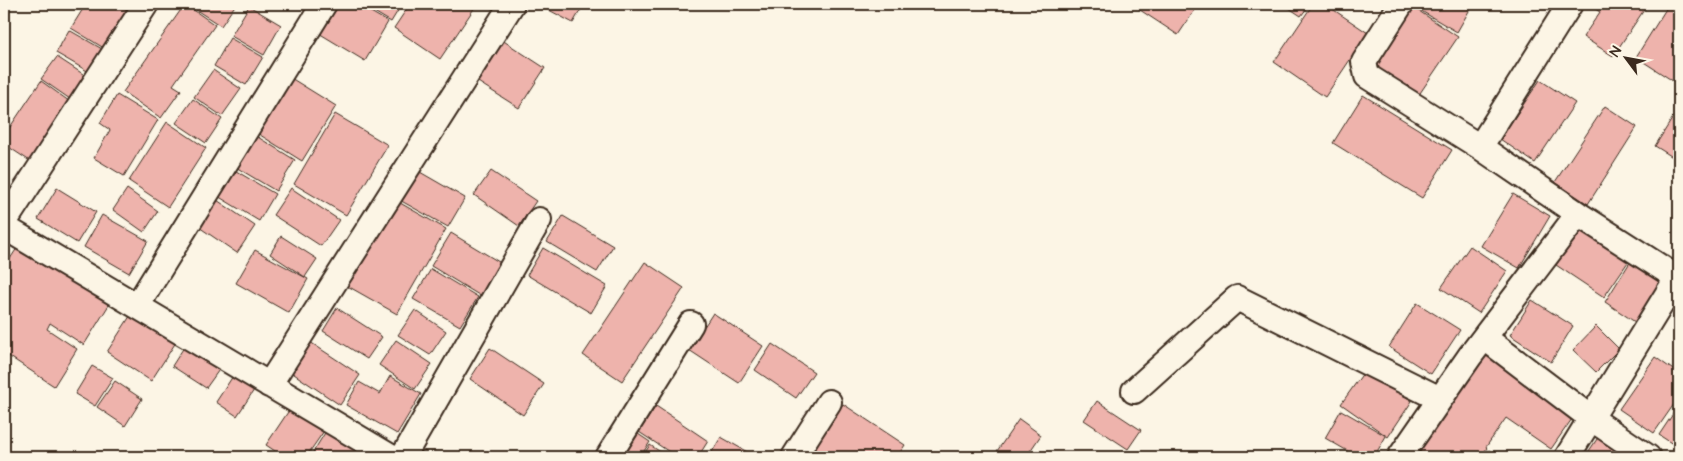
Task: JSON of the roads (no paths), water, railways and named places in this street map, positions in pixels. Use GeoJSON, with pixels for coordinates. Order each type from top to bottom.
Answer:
{"type":"FeatureCollection","features":[{"type":"Feature","properties":{"kind":"street"},"geometry":{"type":"LineString","coordinates":[[4,223],[146,4]]}},
{"type":"Feature","properties":{"kind":"street"},"geometry":{"type":"LineString","coordinates":[[137,306],[324,4]]}},
{"type":"Feature","properties":{"kind":"street"},"geometry":{"type":"LineString","coordinates":[[269,385],[512,4]]}},
{"type":"Feature","properties":{"kind":"street"},"geometry":{"type":"LineString","coordinates":[[1400,4],[1364,62],[1368,76],[1480,147],[1578,214],[1679,277],[1568,457]]}},
{"type":"Feature","properties":{"kind":"street"},"geometry":{"type":"LineString","coordinates":[[1480,147],[1563,6]]}},
{"type":"Feature","properties":{"kind":"street"},"geometry":{"type":"LineString","coordinates":[[1400,457],[1485,338],[1578,214]]}},
{"type":"Feature","properties":{"kind":"street"},"geometry":{"type":"LineString","coordinates":[[403,457],[539,220]]}},
{"type":"Feature","properties":{"kind":"street"},"geometry":{"type":"LineString","coordinates":[[4,227],[391,457]]}},
{"type":"Feature","properties":{"kind":"street"},"geometry":{"type":"LineString","coordinates":[[1134,391],[1237,298],[1440,400]]}},
{"type":"Feature","properties":{"kind":"street"},"geometry":{"type":"LineString","coordinates":[[608,457],[692,324]]}},
{"type":"Feature","properties":{"kind":"street"},"geometry":{"type":"LineString","coordinates":[[1485,338],[1592,419],[1648,457]]}},
{"type":"Feature","properties":{"kind":"street"},"geometry":{"type":"LineString","coordinates":[[794,457],[829,402]]}}]}
